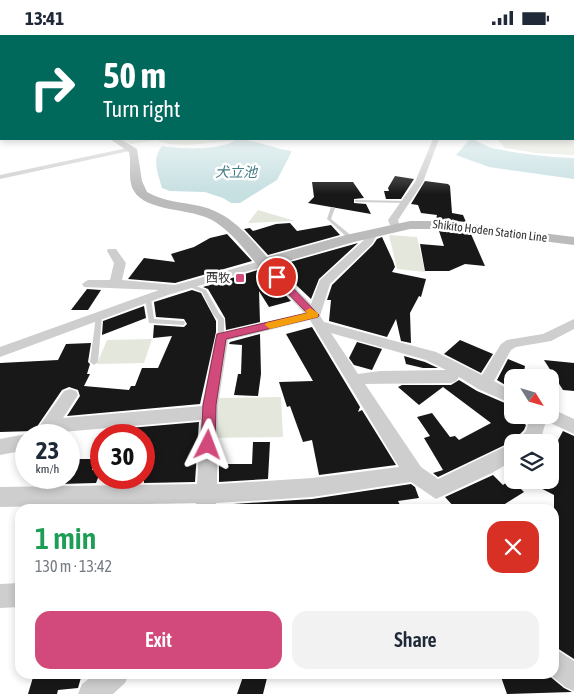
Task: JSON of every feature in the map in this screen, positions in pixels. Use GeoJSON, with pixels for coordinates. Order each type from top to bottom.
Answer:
{"type":"FeatureCollection","features":[{"type":"Feature","properties":{"kind":"main road"},"geometry":{"type":"LineString","coordinates":[[118,140],[132,149],[135,155],[137,184],[139,191],[144,196],[156,201],[201,210],[232,225],[264,263]]}},
{"type":"Feature","properties":{"kind":"main road","name":"Shikito Hoden Station Line"},"geometry":{"type":"LineString","coordinates":[[264,263],[395,227],[446,225],[574,241]]}},
{"type":"Feature","properties":{"kind":"street"},"geometry":{"type":"LineString","coordinates":[[395,227],[393,220],[424,175],[436,140]]}},
{"type":"Feature","properties":{"kind":"street"},"geometry":{"type":"LineString","coordinates":[[0,177],[132,149]]}},
{"type":"Feature","properties":{"kind":"street"},"geometry":{"type":"LineString","coordinates":[[316,320],[324,283],[368,242],[372,233]]}},
{"type":"Feature","properties":{"kind":"street"},"geometry":{"type":"LineString","coordinates":[[112,251],[120,263],[115,284]]}},
{"type":"Feature","properties":{"kind":"street"},"geometry":{"type":"LineString","coordinates":[[0,352],[148,298],[264,263],[316,320],[414,473],[436,490],[475,470],[495,464],[504,457]]}},
{"type":"Feature","properties":{"kind":"street"},"geometry":{"type":"LineString","coordinates":[[88,284],[183,287]]}},
{"type":"Feature","properties":{"kind":"street"},"geometry":{"type":"LineString","coordinates":[[206,501],[210,412],[221,337],[316,320],[431,356],[484,385],[504,394]]}},
{"type":"Feature","properties":{"kind":"street"},"geometry":{"type":"LineString","coordinates":[[484,385],[506,347],[512,343],[546,337],[574,323]]}},
{"type":"Feature","properties":{"kind":"street"},"geometry":{"type":"LineString","coordinates":[[356,380],[393,375],[420,379],[451,377],[454,369]]}},
{"type":"Feature","properties":{"kind":"street"},"geometry":{"type":"LineString","coordinates":[[50,424],[70,395]]}},
{"type":"Feature","properties":{"kind":"street"},"geometry":{"type":"LineString","coordinates":[[77,424],[210,412]]}},
{"type":"Feature","properties":{"kind":"street"},"geometry":{"type":"LineString","coordinates":[[559,420],[574,427]]}},
{"type":"Feature","properties":{"kind":"street"},"geometry":{"type":"LineString","coordinates":[[0,447],[15,444]]}},
{"type":"Feature","properties":{"kind":"street"},"geometry":{"type":"LineString","coordinates":[[0,497],[206,501],[359,484],[414,473]]}},
{"type":"Feature","properties":{"kind":"street"},"geometry":{"type":"LineString","coordinates":[[0,596],[15,595]]}},
{"type":"Feature","properties":{"kind":"street"},"geometry":{"type":"LineString","coordinates":[[559,665],[574,678]]}},
{"type":"Feature","properties":{"kind":"street"},"geometry":{"type":"LineString","coordinates":[[93,694],[110,679]]}},
{"type":"Feature","properties":{"kind":"lane"},"geometry":{"type":"LineString","coordinates":[[357,201],[407,202]]}},
{"type":"Feature","properties":{"kind":"lane"},"geometry":{"type":"LineString","coordinates":[[333,208],[329,219],[351,238]]}},
{"type":"Feature","properties":{"kind":"lane"},"geometry":{"type":"LineString","coordinates":[[183,287],[204,291],[216,315],[221,319],[221,337]]}},
{"type":"Feature","properties":{"kind":"lane"},"geometry":{"type":"LineString","coordinates":[[148,298],[151,321],[182,323]]}},
{"type":"Feature","properties":{"kind":"lane"},"geometry":{"type":"LineString","coordinates":[[94,361],[99,316]]}},
{"type":"Feature","properties":{"kind":"shaded area"},"geometry":{"type":"Polygon","coordinates":[[[122,140],[156,140],[131,144],[122,140]]]}},
{"type":"Feature","properties":{"kind":"shaded area"},"geometry":{"type":"Polygon","coordinates":[[[156,140],[232,140],[187,145],[169,144],[156,140]]]}},
{"type":"Feature","properties":{"kind":"shaded area"},"geometry":{"type":"Polygon","coordinates":[[[498,140],[574,140],[574,155],[536,153],[505,148],[498,140]]]}},
{"type":"Feature","properties":{"kind":"shaded area"},"geometry":{"type":"Polygon","coordinates":[[[258,210],[295,221],[248,223],[258,210]]]}},
{"type":"Feature","properties":{"kind":"shaded area"},"geometry":{"type":"Polygon","coordinates":[[[389,235],[417,237],[425,272],[397,269],[389,235]]]}},
{"type":"Feature","properties":{"kind":"shaded area"},"geometry":{"type":"Polygon","coordinates":[[[152,339],[144,363],[97,364],[107,340],[152,339]]]}},
{"type":"Feature","properties":{"kind":"shaded area"},"geometry":{"type":"Polygon","coordinates":[[[281,397],[283,437],[210,438],[216,398],[281,397]]]}},
{"type":"Feature","properties":{"kind":"water","name":"犬立池"},"geometry":{"type":"Polygon","coordinates":[[[234,140],[242,140],[292,151],[277,180],[240,203],[231,203],[205,192],[170,191],[162,188],[156,161],[162,146],[179,148],[212,147],[230,143],[234,140]]]}},
{"type":"Feature","properties":{"kind":"water"},"geometry":{"type":"Polygon","coordinates":[[[469,140],[473,140],[502,150],[533,155],[574,158],[574,179],[489,167],[456,155],[469,140]]]}},
{"type":"Feature","properties":{"kind":"building"},"geometry":{"type":"Polygon","coordinates":[[[395,176],[414,179],[401,199],[386,199],[384,191],[389,191],[388,188],[395,176]]]}},
{"type":"Feature","properties":{"kind":"building"},"geometry":{"type":"Polygon","coordinates":[[[425,181],[448,184],[450,186],[452,213],[463,215],[466,222],[436,219],[437,215],[421,213],[418,205],[411,204],[425,181]]]}},
{"type":"Feature","properties":{"kind":"building"},"geometry":{"type":"Polygon","coordinates":[[[312,182],[353,182],[364,198],[354,199],[354,203],[366,204],[371,214],[308,203],[314,197],[312,182]]]}},
{"type":"Feature","properties":{"kind":"building"},"geometry":{"type":"Polygon","coordinates":[[[290,223],[297,231],[331,225],[340,235],[268,255],[244,229],[250,228],[253,231],[276,224],[290,223]]]}},
{"type":"Feature","properties":{"kind":"building"},"geometry":{"type":"Polygon","coordinates":[[[439,231],[471,234],[485,266],[465,264],[449,271],[425,271],[420,244],[444,246],[439,231]]]}},
{"type":"Feature","properties":{"kind":"building"},"geometry":{"type":"Polygon","coordinates":[[[227,234],[252,261],[175,283],[128,279],[144,258],[175,262],[171,254],[194,247],[210,238],[227,234]]]}},
{"type":"Feature","properties":{"kind":"building"},"geometry":{"type":"Polygon","coordinates":[[[382,237],[395,267],[392,272],[426,279],[421,297],[419,296],[410,313],[411,343],[401,341],[396,319],[387,337],[329,321],[331,300],[327,300],[332,285],[377,239],[382,237]]]}},
{"type":"Feature","properties":{"kind":"building"},"geometry":{"type":"Polygon","coordinates":[[[358,243],[319,279],[311,299],[276,266],[358,243]]]}},
{"type":"Feature","properties":{"kind":"building"},"geometry":{"type":"Polygon","coordinates":[[[261,269],[291,301],[269,307],[259,291],[260,322],[226,330],[225,318],[208,289],[203,287],[261,269]]]}},
{"type":"Feature","properties":{"kind":"building"},"geometry":{"type":"Polygon","coordinates":[[[87,289],[101,290],[88,310],[71,310],[87,289]]]}},
{"type":"Feature","properties":{"kind":"building"},"geometry":{"type":"Polygon","coordinates":[[[192,290],[201,293],[216,321],[216,332],[200,404],[67,416],[80,396],[78,390],[69,387],[62,390],[39,424],[15,424],[15,432],[0,432],[0,363],[58,360],[66,344],[91,343],[88,362],[90,364],[87,374],[90,374],[84,386],[129,390],[131,386],[135,386],[142,368],[158,368],[172,336],[153,338],[154,325],[184,327],[187,324],[184,319],[156,317],[154,302],[192,290]]]}},
{"type":"Feature","properties":{"kind":"building"},"geometry":{"type":"Polygon","coordinates":[[[144,306],[146,318],[102,335],[103,321],[144,306]]]}},
{"type":"Feature","properties":{"kind":"building"},"geometry":{"type":"Polygon","coordinates":[[[312,327],[360,407],[358,412],[362,410],[396,465],[319,475],[312,440],[303,442],[290,406],[287,407],[279,382],[313,381],[286,334],[312,327]]]}},
{"type":"Feature","properties":{"kind":"building"},"geometry":{"type":"Polygon","coordinates":[[[260,334],[261,374],[258,396],[234,395],[238,374],[241,374],[242,345],[229,344],[230,342],[260,334]]]}},
{"type":"Feature","properties":{"kind":"building"},"geometry":{"type":"Polygon","coordinates":[[[460,340],[493,354],[481,373],[444,354],[460,340]]]}},
{"type":"Feature","properties":{"kind":"building"},"geometry":{"type":"Polygon","coordinates":[[[357,342],[382,349],[372,370],[354,365],[349,358],[357,342]]]}},
{"type":"Feature","properties":{"kind":"building"},"geometry":{"type":"Polygon","coordinates":[[[404,356],[438,368],[423,368],[406,364],[404,356]]]}},
{"type":"Feature","properties":{"kind":"building"},"geometry":{"type":"Polygon","coordinates":[[[508,359],[525,366],[524,369],[504,369],[504,384],[497,380],[508,359]]]}},
{"type":"Feature","properties":{"kind":"building"},"geometry":{"type":"Polygon","coordinates":[[[544,360],[574,363],[574,391],[563,390],[559,384],[559,369],[550,369],[544,360]]]}},
{"type":"Feature","properties":{"kind":"building"},"geometry":{"type":"Polygon","coordinates":[[[459,380],[477,391],[504,403],[504,424],[526,425],[520,434],[504,434],[504,445],[438,477],[433,473],[443,470],[424,438],[430,436],[417,417],[432,413],[450,437],[455,436],[459,440],[491,423],[443,387],[419,405],[398,387],[402,385],[451,385],[459,380]]]}},
{"type":"Feature","properties":{"kind":"building"},"geometry":{"type":"Polygon","coordinates":[[[199,422],[195,482],[155,483],[155,426],[199,422]]]}},
{"type":"Feature","properties":{"kind":"building"},"geometry":{"type":"Polygon","coordinates":[[[563,431],[574,436],[574,659],[559,649],[559,504],[554,504],[554,495],[542,489],[559,489],[559,438],[563,431]]]}},
{"type":"Feature","properties":{"kind":"building"},"geometry":{"type":"Polygon","coordinates":[[[253,442],[270,442],[268,479],[219,482],[219,464],[252,464],[253,442]]]}},
{"type":"Feature","properties":{"kind":"building"},"geometry":{"type":"Polygon","coordinates":[[[80,459],[90,459],[90,483],[80,483],[80,459]]]}},
{"type":"Feature","properties":{"kind":"building"},"geometry":{"type":"Polygon","coordinates":[[[493,475],[504,484],[504,489],[521,489],[524,492],[505,504],[451,504],[445,497],[493,475]]]}},
{"type":"Feature","properties":{"kind":"building"},"geometry":{"type":"Polygon","coordinates":[[[411,484],[415,487],[419,498],[398,501],[400,504],[234,504],[312,499],[411,484]]]}},
{"type":"Feature","properties":{"kind":"building"},"geometry":{"type":"Polygon","coordinates":[[[32,679],[81,679],[78,688],[58,690],[57,694],[28,694],[32,679]]]}},
{"type":"Feature","properties":{"kind":"building"},"geometry":{"type":"Polygon","coordinates":[[[242,679],[267,679],[263,694],[237,694],[242,679]]]}},
{"type":"Feature","properties":{"kind":"building"},"geometry":{"type":"Polygon","coordinates":[[[502,679],[553,679],[572,692],[507,694],[502,679]]]}},
{"type":"Feature","properties":{"kind":"slow traffic"},"geometry":{"type":"LineString","coordinates":[[270,325],[314,315],[310,311]]}},
{"type":"Feature","properties":{"kind":"place","name":"西牧"},"geometry":{"type":"Point","coordinates":[240,278]}},
{"type":"Feature","properties":{"kind":"route"},"geometry":{"type":"LineString","coordinates":[[208,445],[210,405],[221,337],[314,315],[302,305],[277,277]]}}]}
